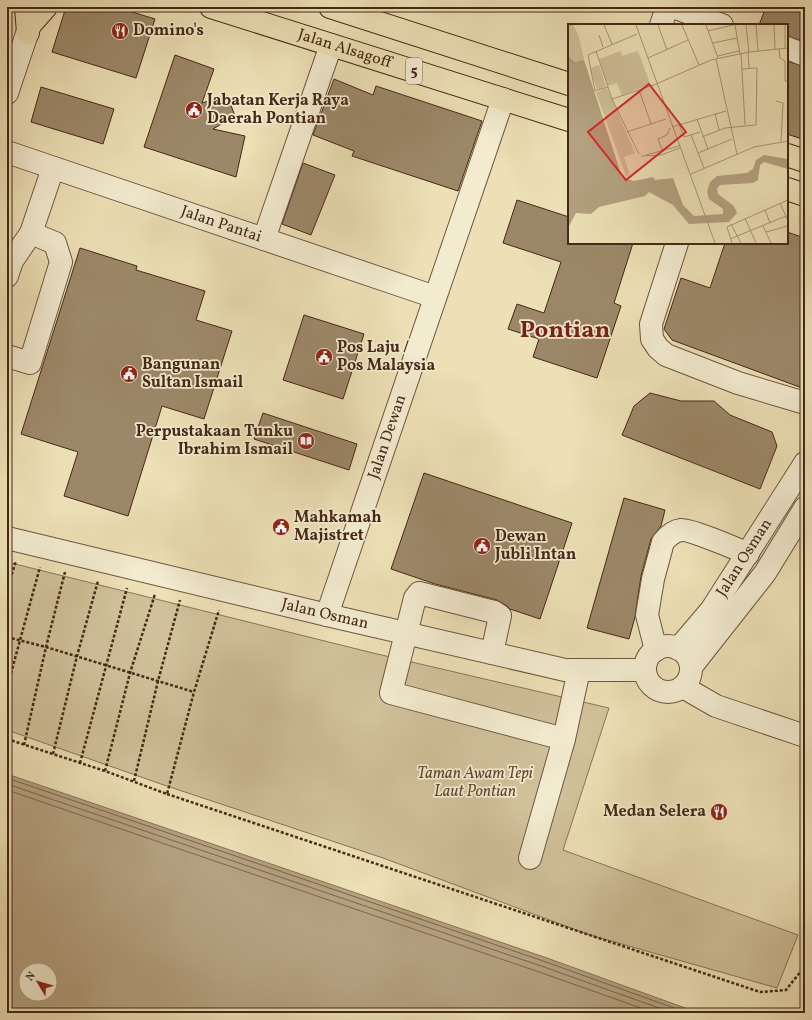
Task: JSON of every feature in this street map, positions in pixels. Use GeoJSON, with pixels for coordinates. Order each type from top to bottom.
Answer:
{"type":"FeatureCollection","features":[{"type":"Feature","properties":{"kind":"highway"},"geometry":{"type":"LineString","coordinates":[[30,18],[46,7]]}},
{"type":"Feature","properties":{"kind":"highway","name":"Jalan Alsagoff"},"geometry":{"type":"LineString","coordinates":[[211,7],[568,120]]}},
{"type":"Feature","properties":{"kind":"highway","name":"5"},"geometry":{"type":"LineString","coordinates":[[330,7],[568,84]]}},
{"type":"Feature","properties":{"kind":"highway"},"geometry":{"type":"LineString","coordinates":[[788,155],[805,161]]}},
{"type":"Feature","properties":{"kind":"highway"},"geometry":{"type":"LineString","coordinates":[[788,189],[805,195]]}},
{"type":"Feature","properties":{"kind":"street"},"geometry":{"type":"LineString","coordinates":[[661,24],[667,7]]}},
{"type":"Feature","properties":{"kind":"street"},"geometry":{"type":"LineString","coordinates":[[673,7],[719,24]]}},
{"type":"Feature","properties":{"kind":"street"},"geometry":{"type":"LineString","coordinates":[[7,94],[30,18]]}},
{"type":"Feature","properties":{"kind":"street"},"geometry":{"type":"LineString","coordinates":[[264,239],[331,45]]}},
{"type":"Feature","properties":{"kind":"street"},"geometry":{"type":"LineString","coordinates":[[788,48],[805,55]]}},
{"type":"Feature","properties":{"kind":"street","name":"Jalan Dewan"},"geometry":{"type":"LineString","coordinates":[[327,615],[503,99]]}},
{"type":"Feature","properties":{"kind":"street","name":"Jalan Pantai"},"geometry":{"type":"LineString","coordinates":[[7,152],[436,297]]}},
{"type":"Feature","properties":{"kind":"street"},"geometry":{"type":"LineString","coordinates":[[7,276],[12,261],[31,234],[53,168]]}},
{"type":"Feature","properties":{"kind":"street"},"geometry":{"type":"LineString","coordinates":[[7,356],[30,363],[61,262],[55,243],[31,234]]}},
{"type":"Feature","properties":{"kind":"street"},"geometry":{"type":"LineString","coordinates":[[677,244],[651,324],[652,339],[658,348],[666,355],[738,383],[805,403]]}},
{"type":"Feature","properties":{"kind":"street","name":"Jalan Osman"},"geometry":{"type":"LineString","coordinates":[[678,649],[712,609],[805,463]]}},
{"type":"Feature","properties":{"kind":"street","name":"Jalan Osman"},"geometry":{"type":"LineString","coordinates":[[691,667],[765,573],[805,508]]}},
{"type":"Feature","properties":{"kind":"street"},"geometry":{"type":"LineString","coordinates":[[656,650],[647,615],[653,578],[663,542],[667,537],[673,532],[683,530],[748,554]]}},
{"type":"Feature","properties":{"kind":"street","name":"Jalan Osman"},"geometry":{"type":"LineString","coordinates":[[14,540],[406,634],[565,670],[645,670]]}},
{"type":"Feature","properties":{"kind":"street"},"geometry":{"type":"LineString","coordinates":[[492,653],[500,616],[494,612],[419,593],[415,598],[391,693],[564,739]]}},
{"type":"Feature","properties":{"kind":"street"},"geometry":{"type":"LineString","coordinates":[[663,647],[678,649],[685,653],[689,660],[691,667],[688,681],[683,687],[669,692],[655,688],[650,683],[645,670],[650,655],[663,647]]}},
{"type":"Feature","properties":{"kind":"street"},"geometry":{"type":"LineString","coordinates":[[530,858],[564,739],[580,670]]}},
{"type":"Feature","properties":{"kind":"street"},"geometry":{"type":"LineString","coordinates":[[683,687],[716,706],[805,736]]}},
{"type":"Feature","properties":{"kind":"path"},"geometry":{"type":"LineString","coordinates":[[7,589],[14,540]]}},
{"type":"Feature","properties":{"kind":"path"},"geometry":{"type":"LineString","coordinates":[[7,688],[45,547]]}},
{"type":"Feature","properties":{"kind":"path"},"geometry":{"type":"LineString","coordinates":[[24,744],[46,647],[70,554]]}},
{"type":"Feature","properties":{"kind":"path"},"geometry":{"type":"LineString","coordinates":[[52,754],[103,562]]}},
{"type":"Feature","properties":{"kind":"path"},"geometry":{"type":"LineString","coordinates":[[80,763],[133,568]]}},
{"type":"Feature","properties":{"kind":"path"},"geometry":{"type":"LineString","coordinates":[[105,771],[130,674],[160,575]]}},
{"type":"Feature","properties":{"kind":"path"},"geometry":{"type":"LineString","coordinates":[[134,781],[158,681],[185,581]]}},
{"type":"Feature","properties":{"kind":"path"},"geometry":{"type":"LineString","coordinates":[[167,794],[194,692],[225,591]]}},
{"type":"Feature","properties":{"kind":"path"},"geometry":{"type":"LineString","coordinates":[[7,637],[77,656],[130,674],[194,692]]}},
{"type":"Feature","properties":{"kind":"path"},"geometry":{"type":"LineString","coordinates":[[7,739],[760,992],[786,990],[805,966]]}},
{"type":"Feature","properties":{"kind":"green space","name":"Taman Awam Tepi Laut Pontian"},"geometry":{"type":"Polygon","coordinates":[[[7,562],[373,653],[609,708],[563,850],[798,935],[777,988],[590,935],[383,858],[161,784],[7,730],[7,562]]]}},
{"type":"Feature","properties":{"kind":"water"},"geometry":{"type":"Polygon","coordinates":[[[7,774],[547,958],[699,1013],[7,1013],[7,774]]]}},
{"type":"Feature","properties":{"kind":"building"},"geometry":{"type":"Polygon","coordinates":[[[66,7],[116,7],[155,19],[136,78],[52,52],[66,7]]]}},
{"type":"Feature","properties":{"kind":"building"},"geometry":{"type":"Polygon","coordinates":[[[766,7],[805,7],[805,42],[788,36],[788,24],[759,24],[766,7]]]}},
{"type":"Feature","properties":{"kind":"building","name":"Jabatan Kerja Raya Daerah Pontian"},"geometry":{"type":"Polygon","coordinates":[[[175,55],[214,69],[202,103],[227,95],[235,116],[213,129],[245,136],[236,177],[144,147],[175,55]]]}},
{"type":"Feature","properties":{"kind":"building"},"geometry":{"type":"Polygon","coordinates":[[[788,61],[805,67],[805,140],[788,134],[788,61]]]}},
{"type":"Feature","properties":{"kind":"building"},"geometry":{"type":"Polygon","coordinates":[[[334,79],[373,95],[376,86],[482,121],[458,191],[352,156],[354,151],[313,135],[334,79]]]}},
{"type":"Feature","properties":{"kind":"building"},"geometry":{"type":"Polygon","coordinates":[[[41,87],[114,109],[103,144],[31,122],[41,87]]]}},
{"type":"Feature","properties":{"kind":"building"},"geometry":{"type":"Polygon","coordinates":[[[303,163],[335,175],[311,235],[282,224],[303,163]]]}},
{"type":"Feature","properties":{"kind":"building"},"geometry":{"type":"Polygon","coordinates":[[[517,200],[568,217],[568,244],[633,244],[614,303],[621,306],[597,378],[533,357],[539,339],[508,329],[517,304],[544,313],[561,262],[503,243],[517,200]]]}},
{"type":"Feature","properties":{"kind":"building"},"geometry":{"type":"Polygon","coordinates":[[[788,232],[805,238],[805,389],[672,340],[664,329],[681,278],[710,288],[725,244],[788,244],[788,232]]]}},
{"type":"Feature","properties":{"kind":"building","name":"Bangunan Sultan Ismail"},"geometry":{"type":"Polygon","coordinates":[[[80,248],[137,266],[136,270],[205,291],[196,320],[232,331],[204,419],[162,406],[128,516],[64,496],[78,452],[21,434],[80,248]]]}},
{"type":"Feature","properties":{"kind":"building","name":"Pos Laju / Pos Malaysia"},"geometry":{"type":"Polygon","coordinates":[[[304,315],[364,334],[343,399],[283,380],[304,315]]]}},
{"type":"Feature","properties":{"kind":"building"},"geometry":{"type":"Polygon","coordinates":[[[650,393],[681,401],[714,401],[730,415],[772,432],[777,446],[760,489],[622,435],[634,406],[650,393]]]}},
{"type":"Feature","properties":{"kind":"building","name":"Perpustakaan Tunku Ibrahim Ismail"},"geometry":{"type":"Polygon","coordinates":[[[263,413],[357,444],[349,470],[254,439],[263,413]]]}},
{"type":"Feature","properties":{"kind":"building","name":"Dewan Jubli Intan"},"geometry":{"type":"Polygon","coordinates":[[[424,473],[572,523],[540,619],[510,609],[497,600],[435,584],[391,569],[424,473]]]}},
{"type":"Feature","properties":{"kind":"building"},"geometry":{"type":"Polygon","coordinates":[[[624,498],[665,510],[661,526],[651,539],[641,576],[635,617],[629,639],[587,628],[624,498]]]}},
{"type":"Feature","properties":{"kind":"place","name":"Domino's"},"geometry":{"type":"Point","coordinates":[120,31]}},
{"type":"Feature","properties":{"kind":"place","name":"Jabatan Kerja Raya Daerah Pontian"},"geometry":{"type":"Point","coordinates":[194,110]}},
{"type":"Feature","properties":{"kind":"place","name":"Pos Laju / Pos Malaysia"},"geometry":{"type":"Point","coordinates":[324,357]}},
{"type":"Feature","properties":{"kind":"place","name":"Bangunan Sultan Ismail"},"geometry":{"type":"Point","coordinates":[129,374]}},
{"type":"Feature","properties":{"kind":"place","name":"Perpustakaan Tunku Ibrahim Ismail"},"geometry":{"type":"Point","coordinates":[306,441]}},
{"type":"Feature","properties":{"kind":"place","name":"Mahkamah Majistret"},"geometry":{"type":"Point","coordinates":[281,527]}},
{"type":"Feature","properties":{"kind":"place","name":"Dewan Jubli Intan"},"geometry":{"type":"Point","coordinates":[482,546]}},
{"type":"Feature","properties":{"kind":"place","name":"Medan Selera"},"geometry":{"type":"Point","coordinates":[719,812]}},
{"type":"Feature","properties":{"kind":"district","name":"Pontian"},"geometry":{"type":"Point","coordinates":[565,331]}}]}
